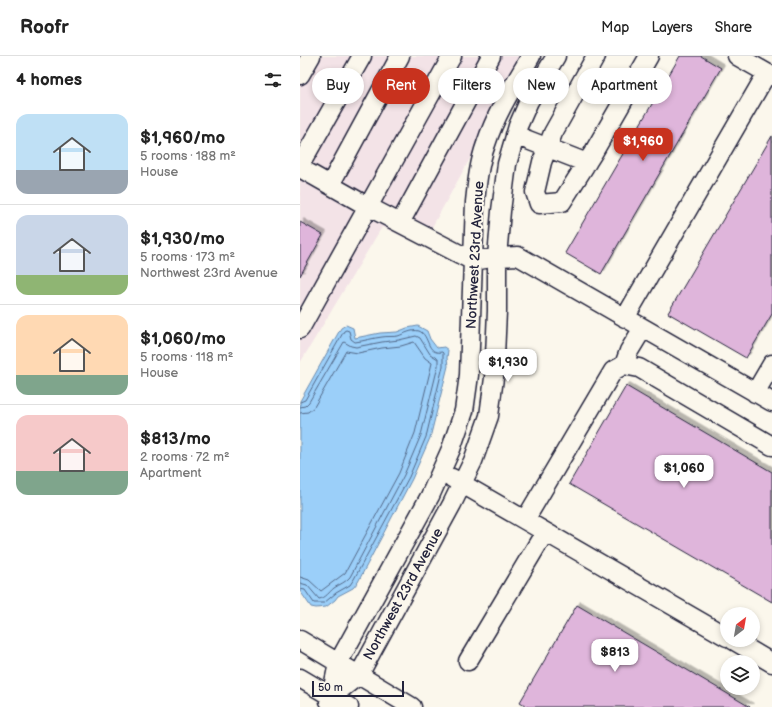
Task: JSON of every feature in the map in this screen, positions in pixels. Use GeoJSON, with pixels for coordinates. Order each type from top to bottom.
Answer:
{"type":"FeatureCollection","features":[{"type":"Feature","properties":{"kind":"street"},"geometry":{"type":"LineString","coordinates":[[300,75],[311,56]]}},
{"type":"Feature","properties":{"kind":"street"},"geometry":{"type":"LineString","coordinates":[[362,56],[300,166],[368,206],[473,261],[497,257],[518,256],[772,402]]}},
{"type":"Feature","properties":{"kind":"street"},"geometry":{"type":"LineString","coordinates":[[330,185],[400,56]]}},
{"type":"Feature","properties":{"kind":"street"},"geometry":{"type":"LineString","coordinates":[[300,329],[452,56]]}},
{"type":"Feature","properties":{"kind":"street"},"geometry":{"type":"LineString","coordinates":[[400,223],[491,56]]}},
{"type":"Feature","properties":{"kind":"street","name":"Northwest 23rd Avenue"},"geometry":{"type":"LineString","coordinates":[[329,702],[338,663],[430,496],[451,449],[464,411],[469,375],[475,202],[478,175],[485,145],[497,117],[531,56]]}},
{"type":"Feature","properties":{"kind":"street","name":"Northwest 23rd Avenue"},"geometry":{"type":"LineString","coordinates":[[329,702],[359,675],[462,484],[473,461],[489,416],[494,378],[497,311],[497,257],[500,210],[507,164],[515,135],[529,101],[556,56]]}},
{"type":"Feature","properties":{"kind":"street"},"geometry":{"type":"LineString","coordinates":[[596,56],[552,133],[542,162],[535,192],[539,204],[562,202],[587,163],[649,56]]}},
{"type":"Feature","properties":{"kind":"street"},"geometry":{"type":"LineString","coordinates":[[624,318],[770,75],[737,56]]}},
{"type":"Feature","properties":{"kind":"street"},"geometry":{"type":"LineString","coordinates":[[515,135],[587,163]]}},
{"type":"Feature","properties":{"kind":"street"},"geometry":{"type":"LineString","coordinates":[[624,365],[629,351],[642,328]]}},
{"type":"Feature","properties":{"kind":"street"},"geometry":{"type":"LineString","coordinates":[[755,393],[772,364]]}},
{"type":"Feature","properties":{"kind":"street"},"geometry":{"type":"LineString","coordinates":[[525,520],[612,371],[624,365],[639,368],[772,446]]}},
{"type":"Feature","properties":{"kind":"street"},"geometry":{"type":"LineString","coordinates":[[441,471],[720,633]]}},
{"type":"Feature","properties":{"kind":"street"},"geometry":{"type":"LineString","coordinates":[[468,661],[545,532]]}},
{"type":"Feature","properties":{"kind":"street"},"geometry":{"type":"LineString","coordinates":[[300,640],[412,707]]}},
{"type":"Feature","properties":{"kind":"street"},"geometry":{"type":"LineString","coordinates":[[745,647],[772,663]]}},
{"type":"Feature","properties":{"kind":"street"},"geometry":{"type":"LineString","coordinates":[[300,678],[329,702],[349,707]]}},
{"type":"Feature","properties":{"kind":"shaded area"},"geometry":{"type":"Polygon","coordinates":[[[300,56],[527,56],[520,68],[513,68],[513,81],[505,96],[505,68],[438,68],[438,104],[500,104],[422,245],[382,227],[300,363],[300,56]]]}},
{"type":"Feature","properties":{"kind":"water"},"geometry":{"type":"Polygon","coordinates":[[[346,325],[353,328],[355,338],[380,333],[397,332],[418,326],[427,331],[430,339],[437,348],[444,347],[448,350],[448,366],[430,438],[412,479],[358,582],[353,588],[338,596],[326,607],[316,608],[311,607],[300,591],[300,401],[341,328],[346,325]]]}},
{"type":"Feature","properties":{"kind":"building"},"geometry":{"type":"Polygon","coordinates":[[[680,56],[701,56],[721,68],[601,274],[565,253],[652,104],[672,104],[672,70],[680,56]]]}},
{"type":"Feature","properties":{"kind":"building"},"geometry":{"type":"Polygon","coordinates":[[[772,136],[772,314],[746,358],[668,313],[772,136]]]}},
{"type":"Feature","properties":{"kind":"building"},"geometry":{"type":"Polygon","coordinates":[[[300,222],[323,235],[300,276],[300,222]]]}},
{"type":"Feature","properties":{"kind":"building"},"geometry":{"type":"Polygon","coordinates":[[[626,386],[772,472],[772,602],[569,484],[626,386]]]}},
{"type":"Feature","properties":{"kind":"building"},"geometry":{"type":"Polygon","coordinates":[[[577,605],[720,689],[720,695],[730,695],[750,707],[528,707],[520,702],[577,605]]]}}]}
